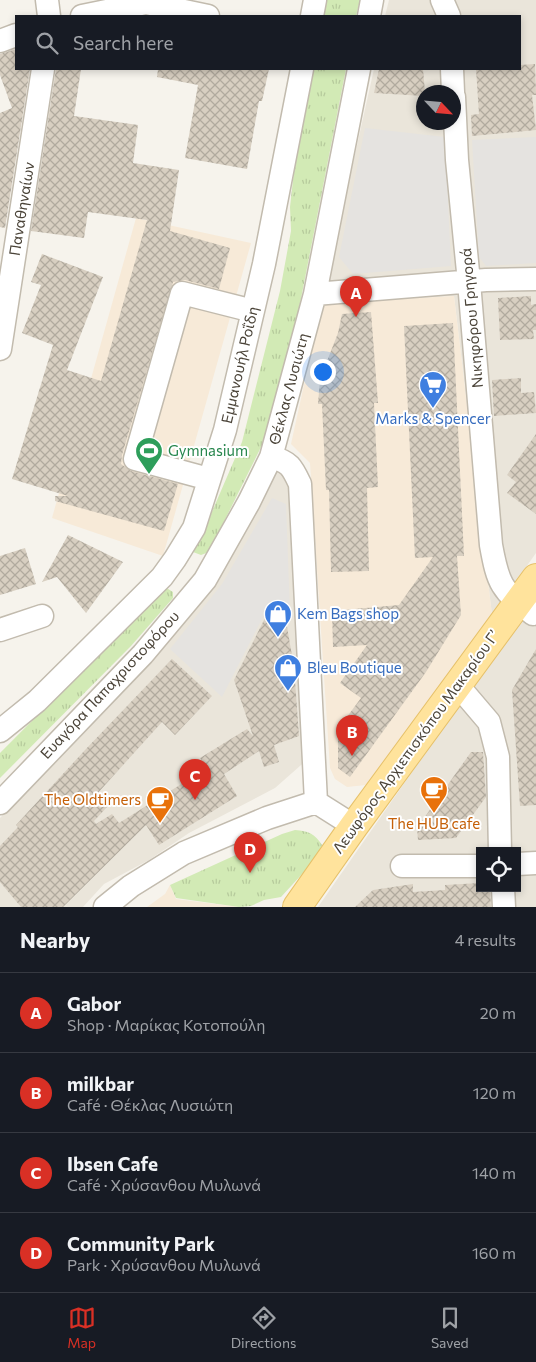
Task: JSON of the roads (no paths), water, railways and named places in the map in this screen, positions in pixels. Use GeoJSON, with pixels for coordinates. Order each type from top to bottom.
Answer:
{"type":"FeatureCollection","features":[{"type":"Feature","properties":{"kind":"main road","name":"Λεωφόρος Αρχιεπισκόπου Μακαρίου Γ’"},"geometry":{"type":"LineString","coordinates":[[316,907],[529,609],[536,578]]}},
{"type":"Feature","properties":{"kind":"main road","name":"Λεωφόρος Αρχιεπισκόπου Μακαρίου Γ’"},"geometry":{"type":"LineString","coordinates":[[297,907],[354,826],[529,609]]}},
{"type":"Feature","properties":{"kind":"street"},"geometry":{"type":"LineString","coordinates":[[46,0],[49,15]]}},
{"type":"Feature","properties":{"kind":"street"},"geometry":{"type":"LineString","coordinates":[[312,15],[315,0]]}},
{"type":"Feature","properties":{"kind":"street"},"geometry":{"type":"LineString","coordinates":[[369,15],[372,0]]}},
{"type":"Feature","properties":{"kind":"street"},"geometry":{"type":"LineString","coordinates":[[442,0],[449,15]]}},
{"type":"Feature","properties":{"kind":"street"},"geometry":{"type":"LineString","coordinates":[[87,15],[146,3],[205,10]]}},
{"type":"Feature","properties":{"kind":"street"},"geometry":{"type":"LineString","coordinates":[[0,41],[15,35]]}},
{"type":"Feature","properties":{"kind":"street","name":"Παναθηναίων"},"geometry":{"type":"LineString","coordinates":[[0,349],[44,70]]}},
{"type":"Feature","properties":{"kind":"street","name":"Εμμανουήλ Ροΐδη"},"geometry":{"type":"LineString","coordinates":[[0,731],[37,701],[162,576],[176,559],[194,528],[225,430],[253,311],[302,70]]}},
{"type":"Feature","properties":{"kind":"street","name":"Θέκλας Λυσιώτη"},"geometry":{"type":"LineString","coordinates":[[316,802],[300,484],[292,467],[284,461],[271,457],[315,294],[359,70]]}},
{"type":"Feature","properties":{"kind":"street"},"geometry":{"type":"LineString","coordinates":[[452,70],[453,85]]}},
{"type":"Feature","properties":{"kind":"street","name":"Νικηφόρου Γρηγορά"},"geometry":{"type":"LineString","coordinates":[[456,130],[491,545],[496,574],[505,590],[529,609]]}},
{"type":"Feature","properties":{"kind":"street"},"geometry":{"type":"LineString","coordinates":[[315,294],[469,282],[536,279]]}},
{"type":"Feature","properties":{"kind":"street"},"geometry":{"type":"LineString","coordinates":[[209,479],[135,459],[182,293],[253,311]]}},
{"type":"Feature","properties":{"kind":"street","name":"Ευαγόρα Παπαχριστοφόρου"},"geometry":{"type":"LineString","coordinates":[[0,803],[143,654],[205,580],[249,502],[271,457]]}},
{"type":"Feature","properties":{"kind":"street"},"geometry":{"type":"LineString","coordinates":[[176,559],[205,580]]}},
{"type":"Feature","properties":{"kind":"street"},"geometry":{"type":"LineString","coordinates":[[0,630],[42,616]]}},
{"type":"Feature","properties":{"kind":"street"},"geometry":{"type":"LineString","coordinates":[[466,695],[489,722],[498,757],[500,847]]}},
{"type":"Feature","properties":{"kind":"street"},"geometry":{"type":"LineString","coordinates":[[105,907],[131,886],[184,853],[267,818],[316,802],[354,826]]}},
{"type":"Feature","properties":{"kind":"street"},"geometry":{"type":"LineString","coordinates":[[521,864],[536,863]]}},
{"type":"Feature","properties":{"kind":"street"},"geometry":{"type":"LineString","coordinates":[[402,866],[476,866]]}},
{"type":"Feature","properties":{"kind":"street"},"geometry":{"type":"LineString","coordinates":[[503,892],[504,907]]}},
{"type":"Feature","properties":{"kind":"place","name":"Gabor"},"geometry":{"type":"Point","coordinates":[356,317]}},
{"type":"Feature","properties":{"kind":"place","name":"Marks & Spencer"},"geometry":{"type":"Point","coordinates":[433,409]}},
{"type":"Feature","properties":{"kind":"place","name":"Gymnasium"},"geometry":{"type":"Point","coordinates":[149,475]}},
{"type":"Feature","properties":{"kind":"place","name":"Kem Bags shop"},"geometry":{"type":"Point","coordinates":[278,638]}},
{"type":"Feature","properties":{"kind":"place","name":"Bleu Boutique"},"geometry":{"type":"Point","coordinates":[288,692]}},
{"type":"Feature","properties":{"kind":"place","name":"milkbar"},"geometry":{"type":"Point","coordinates":[352,756]}},
{"type":"Feature","properties":{"kind":"place","name":"Ibsen Cafe"},"geometry":{"type":"Point","coordinates":[195,800]}},
{"type":"Feature","properties":{"kind":"place","name":"The HUB cafe"},"geometry":{"type":"Point","coordinates":[434,814]}},
{"type":"Feature","properties":{"kind":"place","name":"The Oldtimers"},"geometry":{"type":"Point","coordinates":[160,824]}},
{"type":"Feature","properties":{"kind":"place","name":"Community Park"},"geometry":{"type":"Point","coordinates":[250,873]}}]}
